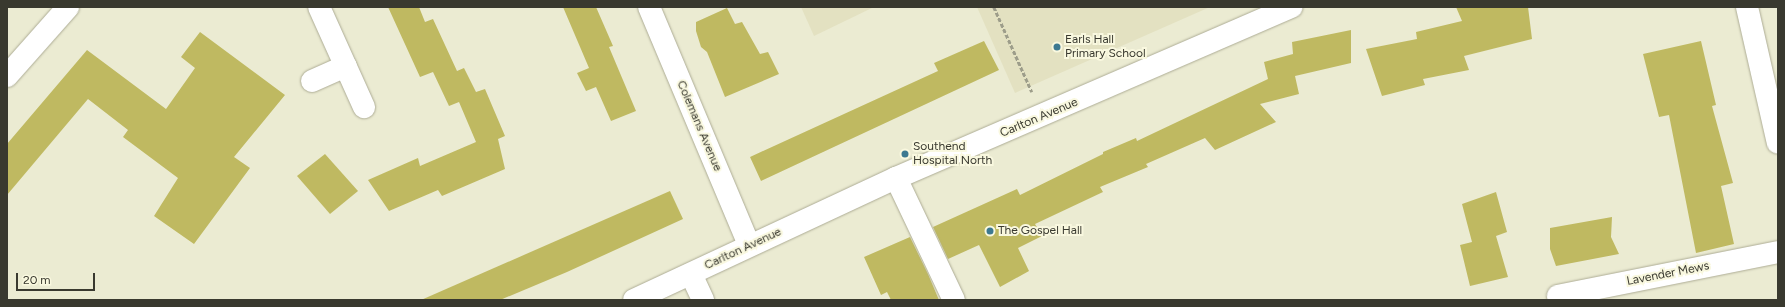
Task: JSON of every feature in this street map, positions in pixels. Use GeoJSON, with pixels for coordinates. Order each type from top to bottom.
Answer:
{"type":"FeatureCollection","features":[{"type":"Feature","properties":{"kind":"street"},"geometry":{"type":"LineString","coordinates":[[7,76],[68,7]]}},
{"type":"Feature","properties":{"kind":"street"},"geometry":{"type":"LineString","coordinates":[[320,7],[364,107]]}},
{"type":"Feature","properties":{"kind":"street","name":"Colemans Avenue"},"geometry":{"type":"LineString","coordinates":[[649,7],[749,246]]}},
{"type":"Feature","properties":{"kind":"street","name":"Carlton Avenue"},"geometry":{"type":"LineString","coordinates":[[634,300],[896,178],[1043,116],[1292,7]]}},
{"type":"Feature","properties":{"kind":"street"},"geometry":{"type":"LineString","coordinates":[[1747,7],[1778,143]]}},
{"type":"Feature","properties":{"kind":"street"},"geometry":{"type":"LineString","coordinates":[[312,81],[346,66]]}},
{"type":"Feature","properties":{"kind":"street"},"geometry":{"type":"LineString","coordinates":[[896,178],[954,300]]}},
{"type":"Feature","properties":{"kind":"street","name":"Lavender Mews"},"geometry":{"type":"LineString","coordinates":[[1558,296],[1778,252]]}},
{"type":"Feature","properties":{"kind":"street"},"geometry":{"type":"LineString","coordinates":[[692,274],[703,300]]}},
{"type":"Feature","properties":{"kind":"path"},"geometry":{"type":"LineString","coordinates":[[994,7],[1043,116]]}},
{"type":"Feature","properties":{"kind":"shaded area"},"geometry":{"type":"Polygon","coordinates":[[[801,7],[874,7],[814,36],[801,7]]]}},
{"type":"Feature","properties":{"kind":"shaded area","name":"Earls Hall Primary School"},"geometry":{"type":"Polygon","coordinates":[[[977,7],[1210,7],[1015,93],[977,7]]]}},
{"type":"Feature","properties":{"kind":"building"},"geometry":{"type":"Polygon","coordinates":[[[388,7],[419,7],[425,22],[433,19],[457,71],[464,68],[476,92],[485,89],[505,136],[498,139],[505,169],[442,196],[438,190],[389,211],[368,180],[418,158],[420,166],[476,142],[459,102],[449,106],[433,72],[420,77],[388,7]]]}},
{"type":"Feature","properties":{"kind":"building"},"geometry":{"type":"Polygon","coordinates":[[[563,7],[596,7],[613,46],[609,47],[636,111],[611,121],[596,87],[586,91],[577,73],[589,68],[563,7]]]}},
{"type":"Feature","properties":{"kind":"building"},"geometry":{"type":"Polygon","coordinates":[[[1456,7],[1528,7],[1532,39],[1464,56],[1469,70],[1423,79],[1425,85],[1382,96],[1366,49],[1417,39],[1416,32],[1462,21],[1456,7]]]}},
{"type":"Feature","properties":{"kind":"building"},"geometry":{"type":"Polygon","coordinates":[[[727,8],[735,24],[742,22],[760,54],[768,52],[779,74],[725,97],[707,52],[701,47],[696,31],[696,22],[727,8]]]}},
{"type":"Feature","properties":{"kind":"building"},"geometry":{"type":"Polygon","coordinates":[[[1351,30],[1351,63],[1295,76],[1299,94],[1260,104],[1276,122],[1215,150],[1205,138],[1146,164],[1148,167],[1100,187],[1103,192],[1035,224],[1042,236],[1018,248],[1029,271],[1000,287],[979,245],[948,259],[933,227],[1017,189],[1020,195],[1103,154],[1103,152],[1136,138],[1137,141],[1268,79],[1264,62],[1293,54],[1292,42],[1351,30]]]}},
{"type":"Feature","properties":{"kind":"building"},"geometry":{"type":"Polygon","coordinates":[[[200,32],[285,95],[234,157],[250,168],[194,244],[154,216],[178,178],[123,137],[128,130],[88,99],[7,195],[7,144],[87,50],[166,109],[195,68],[181,57],[200,32]]]}},
{"type":"Feature","properties":{"kind":"building"},"geometry":{"type":"Polygon","coordinates":[[[984,41],[999,70],[761,181],[750,157],[938,71],[934,63],[984,41]]]}},
{"type":"Feature","properties":{"kind":"building"},"geometry":{"type":"Polygon","coordinates":[[[1701,41],[1716,105],[1712,106],[1733,183],[1721,186],[1734,244],[1696,253],[1669,115],[1659,117],[1643,54],[1701,41]]]}},
{"type":"Feature","properties":{"kind":"building"},"geometry":{"type":"Polygon","coordinates":[[[325,154],[358,191],[330,214],[297,176],[325,154]]]}},
{"type":"Feature","properties":{"kind":"building"},"geometry":{"type":"Polygon","coordinates":[[[670,191],[683,219],[567,272],[500,300],[421,300],[670,191]]]}},
{"type":"Feature","properties":{"kind":"building"},"geometry":{"type":"Polygon","coordinates":[[[1496,192],[1507,232],[1496,236],[1508,277],[1470,286],[1460,245],[1472,242],[1462,204],[1496,192]]]}},
{"type":"Feature","properties":{"kind":"building"},"geometry":{"type":"Polygon","coordinates":[[[1612,217],[1611,237],[1619,254],[1556,266],[1550,249],[1550,228],[1612,217]]]}},
{"type":"Feature","properties":{"kind":"building"},"geometry":{"type":"Polygon","coordinates":[[[910,237],[939,300],[891,300],[887,292],[881,295],[864,257],[910,237]]]}},
{"type":"Feature","properties":{"kind":"place","name":"Earls Hall Primary School"},"geometry":{"type":"Point","coordinates":[1057,47]}},
{"type":"Feature","properties":{"kind":"place","name":"Southend Hospital North"},"geometry":{"type":"Point","coordinates":[905,154]}},
{"type":"Feature","properties":{"kind":"place","name":"The Gospel Hall"},"geometry":{"type":"Point","coordinates":[990,231]}}]}
